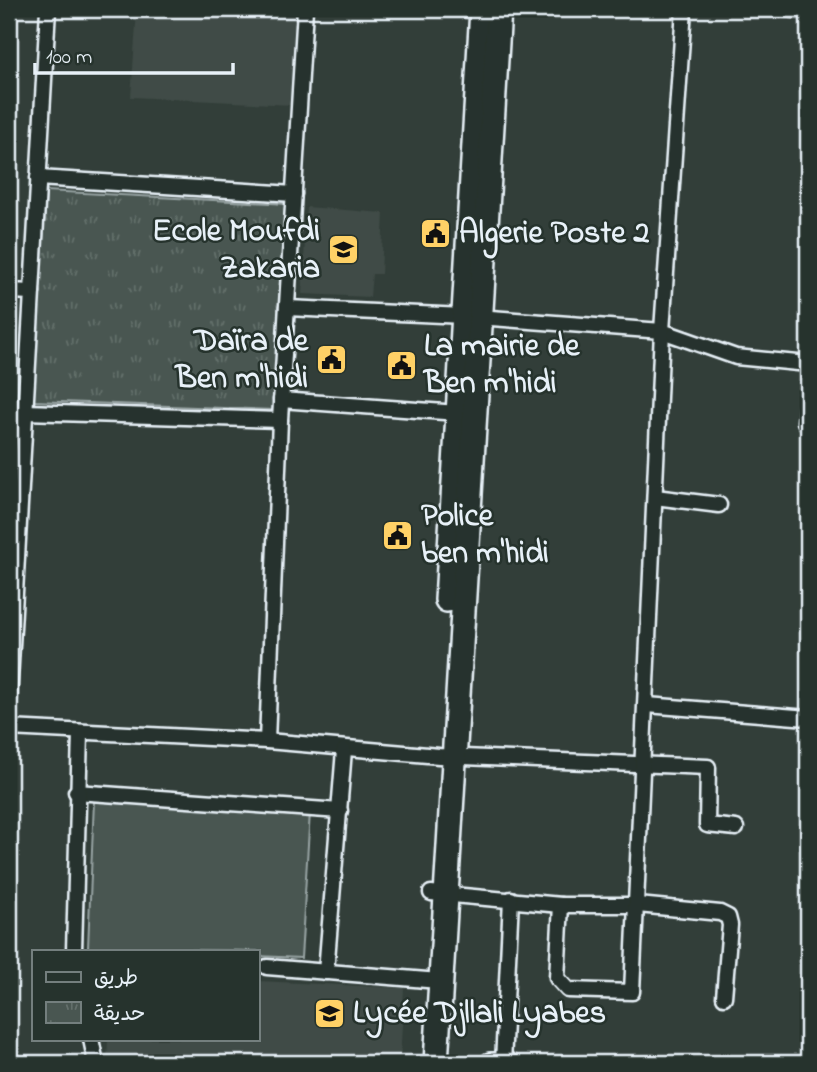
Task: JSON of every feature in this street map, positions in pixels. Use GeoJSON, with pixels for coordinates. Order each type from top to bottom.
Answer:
{"type":"FeatureCollection","features":[{"type":"Feature","properties":{"kind":"main road"},"geometry":{"type":"LineString","coordinates":[[446,756],[458,413],[473,317],[482,9]]}},
{"type":"Feature","properties":{"kind":"main road"},"geometry":{"type":"LineString","coordinates":[[420,1063],[432,980],[473,317],[499,9]]}},
{"type":"Feature","properties":{"kind":"main road"},"geometry":{"type":"LineString","coordinates":[[432,980],[436,1063]]}},
{"type":"Feature","properties":{"kind":"street"},"geometry":{"type":"LineString","coordinates":[[9,699],[48,9]]}},
{"type":"Feature","properties":{"kind":"street"},"geometry":{"type":"LineString","coordinates":[[267,741],[279,420],[305,9]]}},
{"type":"Feature","properties":{"kind":"street"},"geometry":{"type":"LineString","coordinates":[[561,905],[557,978],[561,986],[568,990],[632,992],[662,331],[684,9]]}},
{"type":"Feature","properties":{"kind":"street"},"geometry":{"type":"LineString","coordinates":[[784,9],[808,11]]}},
{"type":"Feature","properties":{"kind":"street"},"geometry":{"type":"LineString","coordinates":[[38,178],[294,194]]}},
{"type":"Feature","properties":{"kind":"street"},"geometry":{"type":"LineString","coordinates":[[9,291],[32,292]]}},
{"type":"Feature","properties":{"kind":"street"},"geometry":{"type":"LineString","coordinates":[[287,308],[473,317],[662,331],[736,357],[808,364]]}},
{"type":"Feature","properties":{"kind":"street"},"geometry":{"type":"LineString","coordinates":[[808,386],[805,422],[808,423]]}},
{"type":"Feature","properties":{"kind":"street"},"geometry":{"type":"LineString","coordinates":[[281,400],[458,413]]}},
{"type":"Feature","properties":{"kind":"street"},"geometry":{"type":"LineString","coordinates":[[25,412],[279,420]]}},
{"type":"Feature","properties":{"kind":"street"},"geometry":{"type":"LineString","coordinates":[[655,497],[719,505]]}},
{"type":"Feature","properties":{"kind":"street"},"geometry":{"type":"LineString","coordinates":[[647,705],[808,718]]}},
{"type":"Feature","properties":{"kind":"street"},"geometry":{"type":"LineString","coordinates":[[9,728],[267,741],[344,750],[446,756],[708,767],[707,825],[736,828]]}},
{"type":"Feature","properties":{"kind":"street"},"geometry":{"type":"LineString","coordinates":[[74,950],[76,792],[80,733]]}},
{"type":"Feature","properties":{"kind":"street"},"geometry":{"type":"LineString","coordinates":[[326,972],[344,750]]}},
{"type":"Feature","properties":{"kind":"street"},"geometry":{"type":"LineString","coordinates":[[76,792],[340,811]]}},
{"type":"Feature","properties":{"kind":"street"},"geometry":{"type":"LineString","coordinates":[[438,893],[561,905],[638,905],[720,913],[728,917],[724,997]]}},
{"type":"Feature","properties":{"kind":"street"},"geometry":{"type":"LineString","coordinates":[[503,1063],[511,900]]}},
{"type":"Feature","properties":{"kind":"street"},"geometry":{"type":"LineString","coordinates":[[267,967],[432,980]]}},
{"type":"Feature","properties":{"kind":"street"},"geometry":{"type":"LineString","coordinates":[[91,1040],[96,1063]]}},
{"type":"Feature","properties":{"kind":"street"},"geometry":{"type":"LineString","coordinates":[[490,1063],[508,1063]]}},
{"type":"Feature","properties":{"kind":"shaded area"},"geometry":{"type":"Polygon","coordinates":[[[137,9],[297,9],[293,105],[131,97],[137,9]]]}},
{"type":"Feature","properties":{"kind":"shaded area","name":"Ecole Moufdi Zakaria"},"geometry":{"type":"Polygon","coordinates":[[[307,207],[384,213],[381,274],[372,274],[370,297],[302,294],[307,207]]]}},
{"type":"Feature","properties":{"kind":"shaded area","name":"Lycée Djllali Lyabes"},"geometry":{"type":"Polygon","coordinates":[[[259,981],[404,988],[400,1063],[107,1063],[108,1040],[259,1040],[259,981]]]}},
{"type":"Feature","properties":{"kind":"green space"},"geometry":{"type":"Polygon","coordinates":[[[46,191],[289,204],[275,410],[33,401],[46,191]]]}},
{"type":"Feature","properties":{"kind":"green space"},"geometry":{"type":"Polygon","coordinates":[[[94,801],[310,812],[301,958],[259,956],[259,950],[88,948],[94,801]]]}},
{"type":"Feature","properties":{"kind":"place","name":"Algerie Poste 2"},"geometry":{"type":"Point","coordinates":[436,234]}},
{"type":"Feature","properties":{"kind":"place","name":"Ecole Moufdi Zakaria"},"geometry":{"type":"Point","coordinates":[343,250]}},
{"type":"Feature","properties":{"kind":"place","name":"Daïra de Ben m'hidi"},"geometry":{"type":"Point","coordinates":[331,360]}},
{"type":"Feature","properties":{"kind":"place","name":"La mairie de Ben m'hidi"},"geometry":{"type":"Point","coordinates":[401,365]}},
{"type":"Feature","properties":{"kind":"place","name":"Police ben m'hidi"},"geometry":{"type":"Point","coordinates":[398,535]}},
{"type":"Feature","properties":{"kind":"place","name":"Lycée Djllali Lyabes"},"geometry":{"type":"Point","coordinates":[330,1014]}}]}
